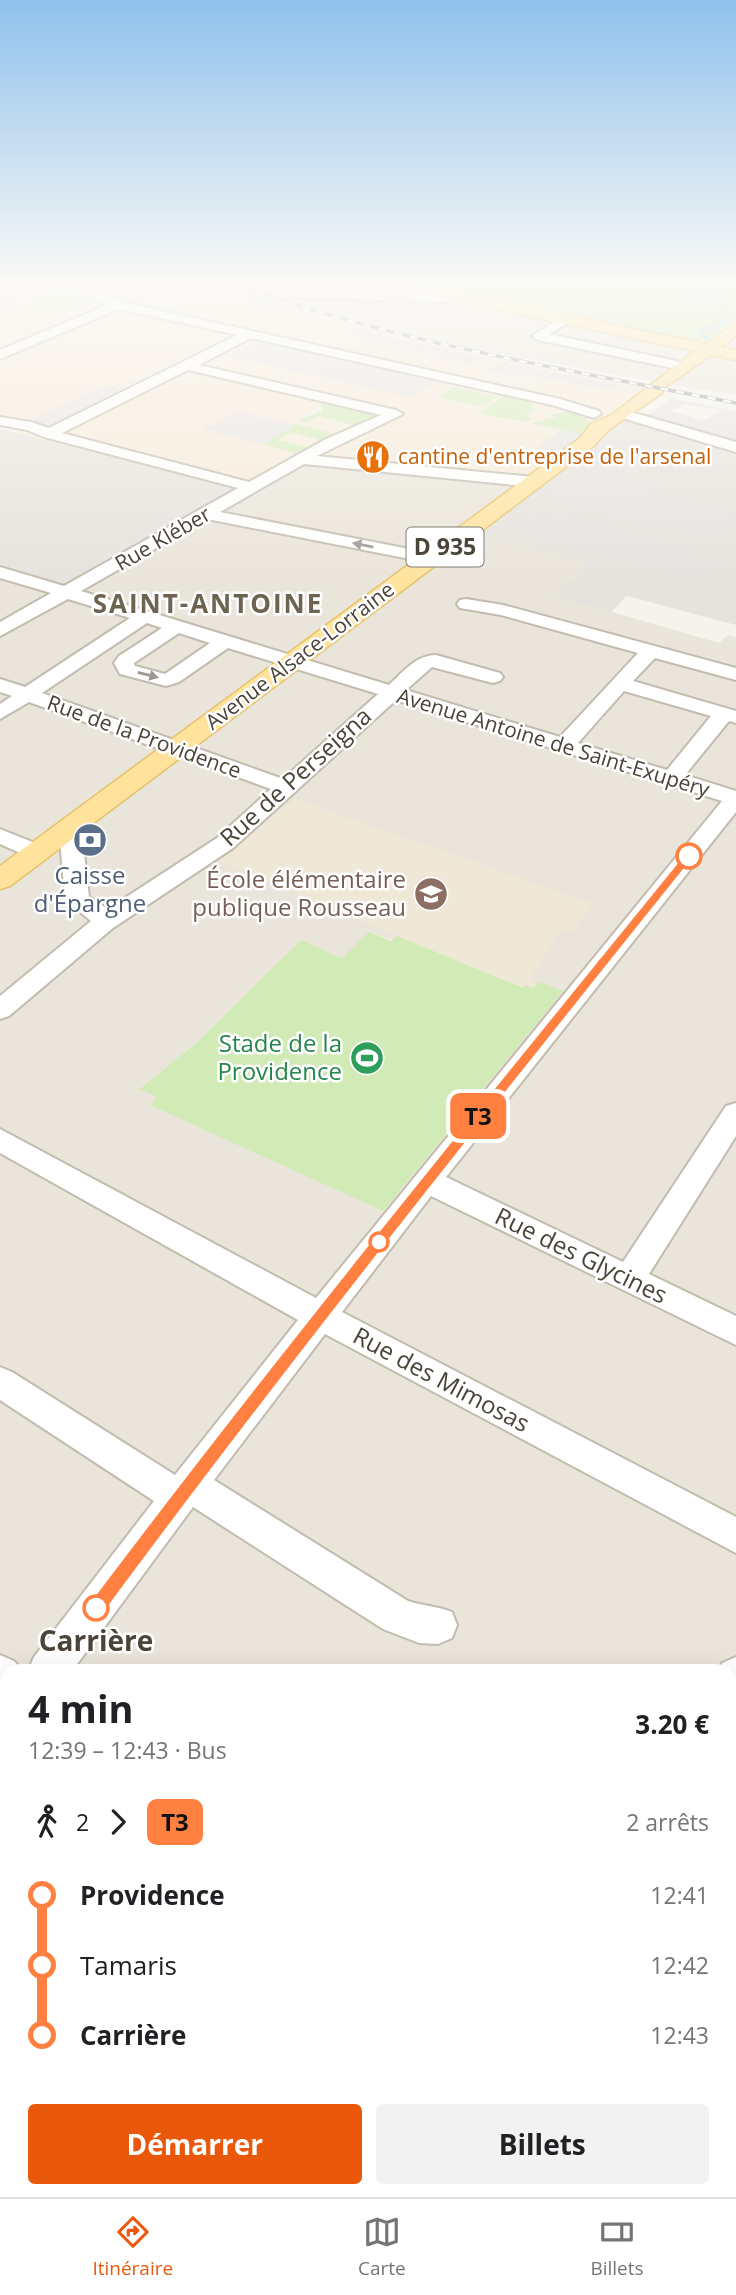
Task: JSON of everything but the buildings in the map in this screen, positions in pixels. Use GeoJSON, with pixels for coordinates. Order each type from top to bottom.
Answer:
{"type":"FeatureCollection","features":[{"type":"Feature","properties":{"kind":"main road","name":"Avenue Alsace-Lorraine"},"geometry":{"type":"LineString","coordinates":[[0,880],[587,442],[609,416],[662,384]]}},
{"type":"Feature","properties":{"kind":"street"},"geometry":{"type":"LineString","coordinates":[[49,434],[151,384]]}},
{"type":"Feature","properties":{"kind":"street","name":"Rue Kléber"},"geometry":{"type":"LineString","coordinates":[[0,630],[331,442],[396,414],[263,384]]}},
{"type":"Feature","properties":{"kind":"street"},"geometry":{"type":"LineString","coordinates":[[473,384],[657,425],[736,447]]}},
{"type":"Feature","properties":{"kind":"street"},"geometry":{"type":"LineString","coordinates":[[0,421],[31,426],[49,434],[251,487]]}},
{"type":"Feature","properties":{"kind":"street"},"geometry":{"type":"LineString","coordinates":[[300,459],[534,482]]}},
{"type":"Feature","properties":{"kind":"street"},"geometry":{"type":"LineString","coordinates":[[205,514],[430,558]]}},
{"type":"Feature","properties":{"kind":"street","name":"Avenue Antoine de Saint-Exupéry"},"geometry":{"type":"LineString","coordinates":[[0,572],[289,663],[736,798]]}},
{"type":"Feature","properties":{"kind":"street"},"geometry":{"type":"LineString","coordinates":[[466,604],[503,610],[736,674]]}},
{"type":"Feature","properties":{"kind":"street"},"geometry":{"type":"LineString","coordinates":[[0,713],[143,617]]}},
{"type":"Feature","properties":{"kind":"street"},"geometry":{"type":"LineString","coordinates":[[175,627],[126,660],[124,663],[127,670],[166,680],[224,642]]}},
{"type":"Feature","properties":{"kind":"street"},"geometry":{"type":"LineString","coordinates":[[563,746],[650,651]]}},
{"type":"Feature","properties":{"kind":"street","name":"Rue de Perseigna"},"geometry":{"type":"LineString","coordinates":[[0,1010],[104,923],[207,856],[288,788],[426,661],[436,661],[486,675]]}},
{"type":"Feature","properties":{"kind":"street"},"geometry":{"type":"LineString","coordinates":[[620,684],[730,716],[671,779]]}},
{"type":"Feature","properties":{"kind":"street","name":"Rue de la Providence"},"geometry":{"type":"LineString","coordinates":[[0,685],[288,788]]}},
{"type":"Feature","properties":{"kind":"street"},"geometry":{"type":"LineString","coordinates":[[64,1664],[185,1491],[320,1316],[736,798]]}},
{"type":"Feature","properties":{"kind":"street"},"geometry":{"type":"LineString","coordinates":[[69,827],[73,843],[77,900],[99,913],[104,923]]}},
{"type":"Feature","properties":{"kind":"street"},"geometry":{"type":"LineString","coordinates":[[0,836],[37,852]]}},
{"type":"Feature","properties":{"kind":"street"},"geometry":{"type":"LineString","coordinates":[[629,1279],[736,1113]]}},
{"type":"Feature","properties":{"kind":"street","name":"Rue des Mimosas"},"geometry":{"type":"LineString","coordinates":[[0,1140],[320,1316],[736,1536]]}},
{"type":"Feature","properties":{"kind":"street","name":"Rue des Glycines"},"geometry":{"type":"LineString","coordinates":[[426,1181],[736,1331]]}},
{"type":"Feature","properties":{"kind":"street"},"geometry":{"type":"LineString","coordinates":[[0,1382],[397,1616],[419,1624],[438,1625]]}},
{"type":"Feature","properties":{"kind":"shaded area"},"geometry":{"type":"Polygon","coordinates":[[[0,384],[629,384],[648,387],[529,476],[317,458],[242,489],[15,433],[24,429],[23,421],[0,415],[0,384]],[[505,395],[495,416],[526,422],[530,418],[526,417],[526,410],[535,412],[505,395]],[[328,402],[298,421],[307,423],[320,416],[351,427],[328,402]]]}},
{"type":"Feature","properties":{"kind":"shaded area"},"geometry":{"type":"Polygon","coordinates":[[[350,384],[433,384],[410,397],[350,384]]]}},
{"type":"Feature","properties":{"kind":"shaded area"},"geometry":{"type":"Polygon","coordinates":[[[574,384],[620,385],[611,391],[574,384]]]}},
{"type":"Feature","properties":{"kind":"shaded area"},"geometry":{"type":"Polygon","coordinates":[[[664,384],[736,384],[736,394],[664,384]]]}},
{"type":"Feature","properties":{"kind":"shaded area"},"geometry":{"type":"Polygon","coordinates":[[[105,386],[127,391],[53,426],[30,420],[105,386]]]}},
{"type":"Feature","properties":{"kind":"shaded area"},"geometry":{"type":"Polygon","coordinates":[[[671,398],[736,411],[736,442],[646,417],[671,398]],[[684,404],[671,411],[703,421],[721,410],[684,404]]]}},
{"type":"Feature","properties":{"kind":"shaded area"},"geometry":{"type":"Polygon","coordinates":[[[616,410],[634,414],[476,534],[588,563],[557,596],[719,643],[728,635],[736,637],[736,1664],[0,1664],[0,564],[60,583],[301,454],[529,476],[616,410]],[[372,933],[342,958],[301,940],[194,1045],[140,1088],[158,1097],[150,1105],[534,988],[372,933]]]}},
{"type":"Feature","properties":{"kind":"shaded area"},"geometry":{"type":"Polygon","coordinates":[[[237,411],[294,426],[263,444],[203,429],[237,411]]]}},
{"type":"Feature","properties":{"kind":"shaded area"},"geometry":{"type":"Polygon","coordinates":[[[634,414],[736,442],[736,625],[627,596],[611,612],[556,596],[587,563],[476,535],[634,414]]]}},
{"type":"Feature","properties":{"kind":"shaded area"},"geometry":{"type":"Polygon","coordinates":[[[0,429],[242,489],[81,581],[60,583],[0,564],[0,429]]]}},
{"type":"Feature","properties":{"kind":"shaded area"},"geometry":{"type":"Polygon","coordinates":[[[562,430],[583,435],[559,453],[544,449],[540,445],[562,430]]]}},
{"type":"Feature","properties":{"kind":"shaded area"},"geometry":{"type":"Polygon","coordinates":[[[603,476],[655,487],[647,490],[650,495],[729,514],[709,535],[665,521],[661,525],[577,505],[581,501],[545,492],[560,482],[577,486],[591,477],[598,479],[603,476]]]}},
{"type":"Feature","properties":{"kind":"shaded area"},"geometry":{"type":"Polygon","coordinates":[[[555,516],[602,528],[598,532],[611,536],[614,533],[687,552],[681,558],[706,565],[696,575],[647,562],[651,557],[626,550],[622,553],[521,527],[533,518],[547,522],[555,516]]]}},
{"type":"Feature","properties":{"kind":"shaded area","name":"École élémentaire publique Rousseau"},"geometry":{"type":"Polygon","coordinates":[[[295,798],[594,904],[572,932],[562,929],[529,981],[538,984],[534,988],[523,989],[220,861],[295,798]]]}},
{"type":"Feature","properties":{"kind":"green space"},"geometry":{"type":"Polygon","coordinates":[[[455,387],[499,397],[482,407],[438,397],[455,387]]]}},
{"type":"Feature","properties":{"kind":"green space"},"geometry":{"type":"Polygon","coordinates":[[[505,395],[531,401],[535,412],[526,411],[529,413],[527,417],[532,418],[527,422],[478,413],[505,395]]]}},
{"type":"Feature","properties":{"kind":"green space"},"geometry":{"type":"Polygon","coordinates":[[[328,402],[378,414],[351,427],[348,427],[352,425],[320,416],[307,423],[298,421],[322,410],[321,406],[328,402]]]}},
{"type":"Feature","properties":{"kind":"green space"},"geometry":{"type":"Polygon","coordinates":[[[574,410],[588,420],[589,426],[583,435],[532,423],[556,417],[550,415],[574,410]]]}},
{"type":"Feature","properties":{"kind":"green space"},"geometry":{"type":"Polygon","coordinates":[[[292,423],[333,435],[318,442],[319,440],[291,432],[278,440],[307,447],[314,446],[293,457],[291,456],[295,453],[263,444],[293,427],[288,425],[292,423]]]}},
{"type":"Feature","properties":{"kind":"green space","name":"Stade de la Providence"},"geometry":{"type":"Polygon","coordinates":[[[369,932],[391,941],[397,936],[523,988],[526,985],[534,988],[540,982],[563,991],[383,1211],[150,1105],[157,1097],[139,1089],[194,1045],[301,940],[342,958],[369,932]]]}},
{"type":"Feature","properties":{"kind":"railway"},"geometry":{"type":"LineString","coordinates":[[634,384],[736,403]]}},
{"type":"Feature","properties":{"kind":"bus line","name":"T3"},"geometry":{"type":"LineString","coordinates":[[96,1608],[179,1497],[411,1200],[689,856]]}},
{"type":"Feature","properties":{"kind":"place","name":"cantine d'entreprise de l'arsenal"},"geometry":{"type":"Point","coordinates":[373,457]}},
{"type":"Feature","properties":{"kind":"place","name":"Caisse d'Épargne"},"geometry":{"type":"Point","coordinates":[90,840]}},
{"type":"Feature","properties":{"kind":"place","name":"École élémentaire publique Rousseau"},"geometry":{"type":"Point","coordinates":[431,894]}},
{"type":"Feature","properties":{"kind":"place","name":"Stade de la Providence"},"geometry":{"type":"Point","coordinates":[367,1058]}},
{"type":"Feature","properties":{"kind":"place","name":"Carrière"},"geometry":{"type":"Point","coordinates":[96,1608]}},
{"type":"Feature","properties":{"kind":"district","name":"SAINT-ANTOINE"},"geometry":{"type":"Point","coordinates":[208,604]}}]}
